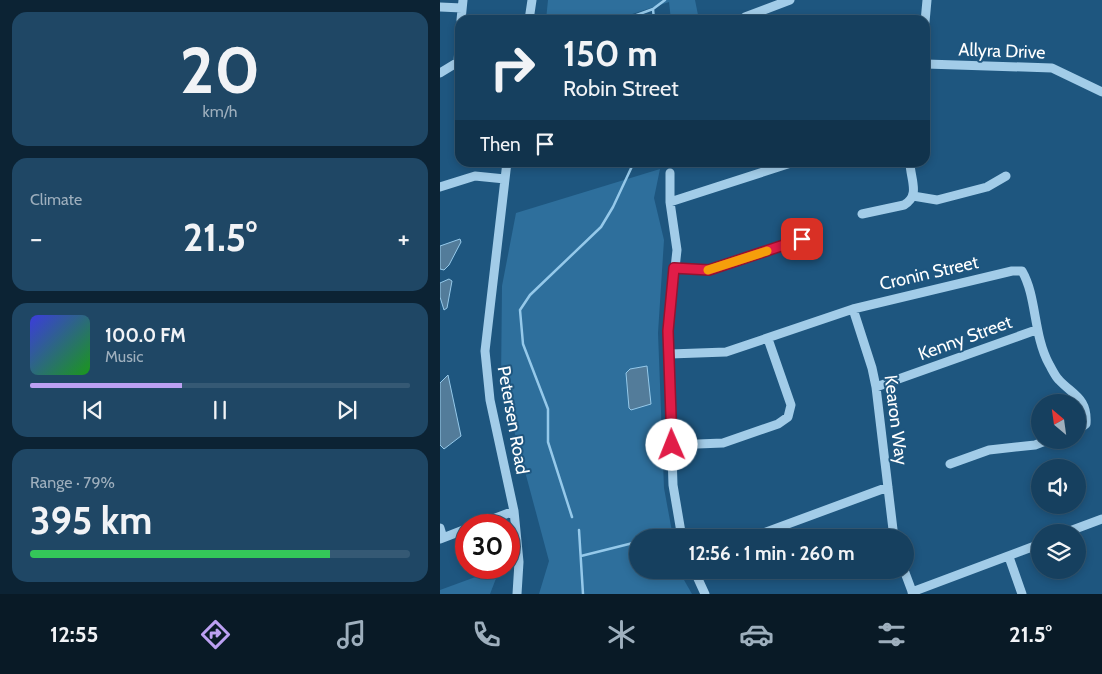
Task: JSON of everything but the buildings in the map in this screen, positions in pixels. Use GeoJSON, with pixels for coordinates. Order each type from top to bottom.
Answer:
{"type":"FeatureCollection","features":[{"type":"Feature","properties":{"kind":"street"},"geometry":{"type":"LineString","coordinates":[[530,15],[532,0]]}},
{"type":"Feature","properties":{"kind":"street"},"geometry":{"type":"LineString","coordinates":[[749,15],[790,0]]}},
{"type":"Feature","properties":{"kind":"street"},"geometry":{"type":"LineString","coordinates":[[926,15],[927,0]]}},
{"type":"Feature","properties":{"kind":"street"},"geometry":{"type":"LineString","coordinates":[[440,7],[462,4]]}},
{"type":"Feature","properties":{"kind":"street"},"geometry":{"type":"LineString","coordinates":[[440,73],[455,64]]}},
{"type":"Feature","properties":{"kind":"street","name":"Allyra Drive"},"geometry":{"type":"LineString","coordinates":[[930,64],[1052,68],[1102,92]]}},
{"type":"Feature","properties":{"kind":"street","name":"Petersen Road"},"geometry":{"type":"LineString","coordinates":[[507,167],[485,350],[490,400],[514,511],[520,562],[517,594]]}},
{"type":"Feature","properties":{"kind":"street"},"geometry":{"type":"LineString","coordinates":[[670,202],[778,167]]}},
{"type":"Feature","properties":{"kind":"street"},"geometry":{"type":"LineString","coordinates":[[910,167],[913,196]]}},
{"type":"Feature","properties":{"kind":"street"},"geometry":{"type":"LineString","coordinates":[[670,174],[670,202],[677,250],[668,313],[673,484],[680,529]]}},
{"type":"Feature","properties":{"kind":"street"},"geometry":{"type":"LineString","coordinates":[[440,187],[475,176],[505,178]]}},
{"type":"Feature","properties":{"kind":"street"},"geometry":{"type":"LineString","coordinates":[[913,196],[936,200],[987,187],[1006,176]]}},
{"type":"Feature","properties":{"kind":"street"},"geometry":{"type":"LineString","coordinates":[[862,214],[904,205],[913,196]]}},
{"type":"Feature","properties":{"kind":"street"},"geometry":{"type":"LineString","coordinates":[[674,268],[709,270],[802,239]]}},
{"type":"Feature","properties":{"kind":"street","name":"Cronin Street"},"geometry":{"type":"LineString","coordinates":[[670,354],[726,352],[853,308],[1012,271],[1022,271],[1027,280],[1036,330],[1055,374],[1058,380],[1077,394]]}},
{"type":"Feature","properties":{"kind":"street","name":"Kearon Way"},"geometry":{"type":"LineString","coordinates":[[853,308],[876,387],[893,529]]}},
{"type":"Feature","properties":{"kind":"street","name":"Kenny Street"},"geometry":{"type":"LineString","coordinates":[[876,387],[1036,330]]}},
{"type":"Feature","properties":{"kind":"street"},"geometry":{"type":"LineString","coordinates":[[672,445],[723,443],[778,424],[788,418],[791,406],[768,339]]}},
{"type":"Feature","properties":{"kind":"street"},"geometry":{"type":"LineString","coordinates":[[950,464],[989,450],[1031,445]]}},
{"type":"Feature","properties":{"kind":"street"},"geometry":{"type":"LineString","coordinates":[[774,529],[888,487]]}},
{"type":"Feature","properties":{"kind":"street"},"geometry":{"type":"LineString","coordinates":[[506,514],[514,511]]}},
{"type":"Feature","properties":{"kind":"street"},"geometry":{"type":"LineString","coordinates":[[1086,525],[1102,519]]}},
{"type":"Feature","properties":{"kind":"street"},"geometry":{"type":"LineString","coordinates":[[440,528],[442,538],[455,533]]}},
{"type":"Feature","properties":{"kind":"street"},"geometry":{"type":"LineString","coordinates":[[908,579],[913,593],[1031,548]]}},
{"type":"Feature","properties":{"kind":"street"},"geometry":{"type":"LineString","coordinates":[[1009,557],[1022,594]]}},
{"type":"Feature","properties":{"kind":"street"},"geometry":{"type":"LineString","coordinates":[[698,579],[705,594]]}},
{"type":"Feature","properties":{"kind":"shaded area"},"geometry":{"type":"Polygon","coordinates":[[[548,0],[695,0],[698,15],[670,15],[669,2],[629,15],[546,15],[548,0]]]}},
{"type":"Feature","properties":{"kind":"shaded area"},"geometry":{"type":"Polygon","coordinates":[[[660,169],[654,198],[664,240],[658,333],[664,488],[672,529],[629,529],[629,579],[686,579],[684,580],[692,594],[539,594],[549,561],[501,382],[502,286],[516,213],[660,169]]]}},
{"type":"Feature","properties":{"kind":"shaded area"},"geometry":{"type":"Polygon","coordinates":[[[460,239],[461,242],[449,265],[444,270],[440,269],[440,246],[460,239]]]}},
{"type":"Feature","properties":{"kind":"shaded area"},"geometry":{"type":"Polygon","coordinates":[[[449,279],[452,281],[447,308],[444,310],[440,297],[440,283],[449,279]]]}},
{"type":"Feature","properties":{"kind":"shaded area"},"geometry":{"type":"Polygon","coordinates":[[[647,366],[651,404],[631,410],[629,408],[626,373],[630,369],[647,366]]]}},
{"type":"Feature","properties":{"kind":"shaded area"},"geometry":{"type":"Polygon","coordinates":[[[448,375],[461,436],[444,449],[440,445],[440,383],[448,375]]]}},
{"type":"Feature","properties":{"kind":"shaded area"},"geometry":{"type":"Polygon","coordinates":[[[470,579],[496,579],[490,594],[440,594],[440,590],[470,579]]]}},
{"type":"Feature","properties":{"kind":"waterway"},"geometry":{"type":"LineString","coordinates":[[654,15],[653,9],[665,0]]}},
{"type":"Feature","properties":{"kind":"waterway"},"geometry":{"type":"LineString","coordinates":[[637,15],[653,9]]}},
{"type":"Feature","properties":{"kind":"waterway"},"geometry":{"type":"LineString","coordinates":[[572,517],[548,442],[548,409],[523,344],[520,310],[530,295],[601,227],[613,207],[632,167]]}},
{"type":"Feature","properties":{"kind":"waterway"},"geometry":{"type":"LineString","coordinates":[[579,530],[583,594]]}},
{"type":"Feature","properties":{"kind":"waterway"},"geometry":{"type":"LineString","coordinates":[[581,556],[629,544]]}},
{"type":"Feature","properties":{"kind":"slow traffic"},"geometry":{"type":"LineString","coordinates":[[708,270],[767,251]]}},
{"type":"Feature","properties":{"kind":"route"},"geometry":{"type":"LineString","coordinates":[[672,445],[668,313],[674,268],[709,270],[802,239]]}}]}
